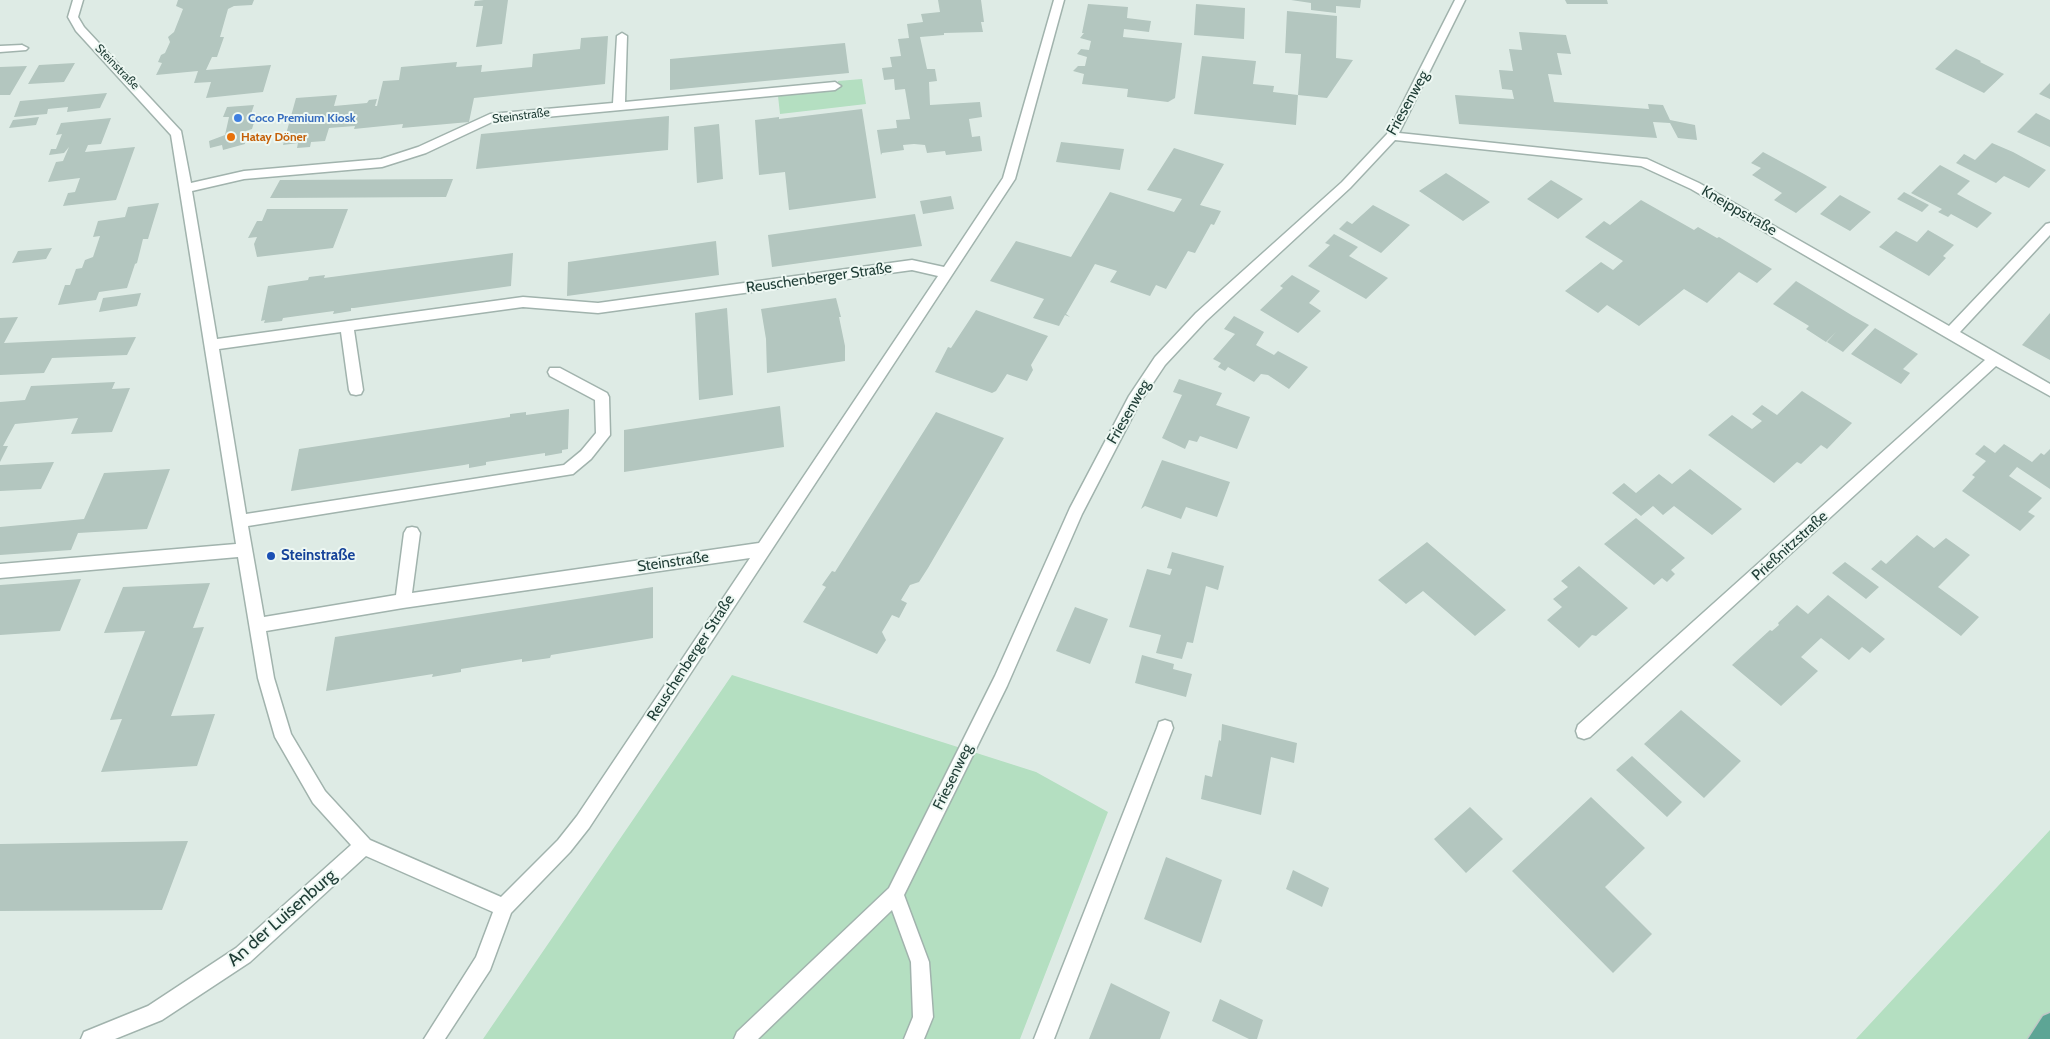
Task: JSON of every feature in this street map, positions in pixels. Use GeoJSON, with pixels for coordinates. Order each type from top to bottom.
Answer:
{"type":"FeatureCollection","features":[{"type":"Feature","properties":{"kind":"main road"},"geometry":{"type":"LineString","coordinates":[[2038,1039],[2050,1023]]}},
{"type":"Feature","properties":{"kind":"street","name":"Steinstraße"},"geometry":{"type":"LineString","coordinates":[[78,0],[73,17],[80,29],[157,109],[177,134],[266,678],[283,737],[319,797],[364,846],[504,907]]}},
{"type":"Feature","properties":{"kind":"street","name":"Reuschenberger Straße"},"geometry":{"type":"LineString","coordinates":[[434,1039],[483,963],[504,907],[564,846],[582,822],[1009,179],[1028,117],[1059,0]]}},
{"type":"Feature","properties":{"kind":"street","name":"Friesenweg"},"geometry":{"type":"LineString","coordinates":[[744,1039],[895,894],[1001,681],[1075,512],[1144,384],[1160,361],[1201,317],[1346,185],[1392,136],[1460,0]]}},
{"type":"Feature","properties":{"kind":"street"},"geometry":{"type":"LineString","coordinates":[[619,106],[622,36]]}},
{"type":"Feature","properties":{"kind":"street"},"geometry":{"type":"LineString","coordinates":[[0,49],[22,48]]}},
{"type":"Feature","properties":{"kind":"street","name":"Steinstraße"},"geometry":{"type":"LineString","coordinates":[[186,188],[244,175],[382,163],[422,150],[490,118],[836,86]]}},
{"type":"Feature","properties":{"kind":"street","name":"Kneippstraße"},"geometry":{"type":"LineString","coordinates":[[1392,136],[1643,162],[1695,186],[2050,391]]}},
{"type":"Feature","properties":{"kind":"street"},"geometry":{"type":"LineString","coordinates":[[1951,333],[2050,227]]}},
{"type":"Feature","properties":{"kind":"street","name":"Reuschenberger Straße"},"geometry":{"type":"LineString","coordinates":[[347,326],[523,302],[598,308],[912,265],[947,273]]}},
{"type":"Feature","properties":{"kind":"street"},"geometry":{"type":"LineString","coordinates":[[212,345],[347,326],[356,390]]}},
{"type":"Feature","properties":{"kind":"street","name":"Prießnitzstraße"},"geometry":{"type":"LineString","coordinates":[[1584,732],[1995,359]]}},
{"type":"Feature","properties":{"kind":"street"},"geometry":{"type":"LineString","coordinates":[[240,521],[568,470],[586,455],[603,435],[602,397],[554,372]]}},
{"type":"Feature","properties":{"kind":"street"},"geometry":{"type":"LineString","coordinates":[[404,601],[412,534]]}},
{"type":"Feature","properties":{"kind":"street","name":"Steinstraße"},"geometry":{"type":"LineString","coordinates":[[257,625],[404,601],[763,549]]}},
{"type":"Feature","properties":{"kind":"street"},"geometry":{"type":"LineString","coordinates":[[0,571],[245,550]]}},
{"type":"Feature","properties":{"kind":"street"},"geometry":{"type":"LineString","coordinates":[[1044,1039],[1165,728]]}},
{"type":"Feature","properties":{"kind":"street","name":"An der Luisenburg"},"geometry":{"type":"LineString","coordinates":[[90,1039],[155,1013],[243,955],[364,846]]}},
{"type":"Feature","properties":{"kind":"street"},"geometry":{"type":"LineString","coordinates":[[895,894],[920,962],[923,1017],[914,1039]]}},
{"type":"Feature","properties":{"kind":"green space"},"geometry":{"type":"Polygon","coordinates":[[[862,79],[866,104],[780,114],[778,96],[839,89],[838,81],[862,79]]]}},
{"type":"Feature","properties":{"kind":"green space"},"geometry":{"type":"Polygon","coordinates":[[[732,675],[1036,772],[1108,812],[1020,1039],[483,1039],[732,675]]]}},
{"type":"Feature","properties":{"kind":"green space"},"geometry":{"type":"Polygon","coordinates":[[[2050,830],[2050,1039],[1856,1039],[2050,830]]]}},
{"type":"Feature","properties":{"kind":"building"},"geometry":{"type":"Polygon","coordinates":[[[178,0],[254,0],[252,5],[234,6],[228,9],[220,37],[224,37],[217,57],[212,57],[206,70],[271,65],[263,92],[206,98],[211,82],[194,83],[198,71],[156,75],[162,63],[158,62],[170,42],[168,37],[174,32],[183,9],[176,6],[178,0]]]}},
{"type":"Feature","properties":{"kind":"building"},"geometry":{"type":"Polygon","coordinates":[[[508,0],[502,44],[476,47],[483,6],[474,6],[475,1],[508,0]]]}},
{"type":"Feature","properties":{"kind":"building"},"geometry":{"type":"Polygon","coordinates":[[[938,0],[981,0],[984,22],[981,22],[983,32],[944,33],[944,35],[920,37],[927,69],[935,69],[937,81],[929,82],[930,105],[980,102],[982,117],[969,119],[972,137],[980,136],[982,151],[946,155],[945,151],[927,153],[925,145],[914,144],[903,145],[904,150],[882,153],[881,155],[877,130],[897,128],[896,120],[910,119],[905,89],[895,90],[894,79],[884,80],[882,68],[892,67],[890,57],[901,56],[898,39],[909,38],[907,24],[923,22],[921,14],[940,12],[938,0]]]}},
{"type":"Feature","properties":{"kind":"building"},"geometry":{"type":"Polygon","coordinates":[[[1291,0],[1361,0],[1360,8],[1336,6],[1336,13],[1311,10],[1311,3],[1291,0]]]}},
{"type":"Feature","properties":{"kind":"building"},"geometry":{"type":"Polygon","coordinates":[[[1565,0],[1607,0],[1608,4],[1567,4],[1565,0]]]}},
{"type":"Feature","properties":{"kind":"building"},"geometry":{"type":"Polygon","coordinates":[[[1088,4],[1128,7],[1127,18],[1151,21],[1149,32],[1124,29],[1123,37],[1182,43],[1175,98],[1168,102],[1127,97],[1128,89],[1082,84],[1084,74],[1073,71],[1078,66],[1085,66],[1087,57],[1077,54],[1081,49],[1089,50],[1091,41],[1080,38],[1084,33],[1082,33],[1088,4]]]}},
{"type":"Feature","properties":{"kind":"building"},"geometry":{"type":"Polygon","coordinates":[[[1196,4],[1245,8],[1244,39],[1194,35],[1196,4]]]}},
{"type":"Feature","properties":{"kind":"building"},"geometry":{"type":"Polygon","coordinates":[[[1287,11],[1337,16],[1336,58],[1353,60],[1327,98],[1298,95],[1301,54],[1285,53],[1287,11]]]}},
{"type":"Feature","properties":{"kind":"building"},"geometry":{"type":"Polygon","coordinates":[[[1519,32],[1566,35],[1571,54],[1557,53],[1562,75],[1548,74],[1554,102],[1649,109],[1648,104],[1663,105],[1670,120],[1695,125],[1697,140],[1678,138],[1670,123],[1653,122],[1657,138],[1459,124],[1455,95],[1514,99],[1512,90],[1502,89],[1499,70],[1513,71],[1509,49],[1522,50],[1519,32]]]}},
{"type":"Feature","properties":{"kind":"building"},"geometry":{"type":"Polygon","coordinates":[[[608,36],[605,84],[474,98],[469,122],[402,128],[403,124],[354,129],[355,126],[329,128],[325,141],[311,142],[310,147],[297,148],[298,143],[283,145],[296,98],[337,95],[334,106],[367,103],[369,100],[377,99],[375,106],[377,106],[383,81],[399,80],[401,67],[457,62],[456,67],[482,65],[481,72],[532,67],[533,54],[580,49],[581,38],[608,36]]]}},
{"type":"Feature","properties":{"kind":"building"},"geometry":{"type":"Polygon","coordinates":[[[845,43],[849,73],[670,90],[670,59],[845,43]]]}},
{"type":"Feature","properties":{"kind":"building"},"geometry":{"type":"Polygon","coordinates":[[[1956,49],[2004,74],[1984,93],[1935,69],[1956,49]]]}},
{"type":"Feature","properties":{"kind":"building"},"geometry":{"type":"Polygon","coordinates":[[[1202,56],[1256,61],[1253,84],[1274,86],[1273,92],[1298,95],[1296,125],[1194,114],[1202,56]]]}},
{"type":"Feature","properties":{"kind":"building"},"geometry":{"type":"Polygon","coordinates":[[[75,63],[64,82],[28,84],[39,65],[75,63]]]}},
{"type":"Feature","properties":{"kind":"building"},"geometry":{"type":"Polygon","coordinates":[[[27,66],[10,95],[0,95],[0,67],[27,66]]]}},
{"type":"Feature","properties":{"kind":"building"},"geometry":{"type":"Polygon","coordinates":[[[2050,83],[2050,99],[2039,94],[2050,83]]]}},
{"type":"Feature","properties":{"kind":"building"},"geometry":{"type":"Polygon","coordinates":[[[107,93],[100,108],[67,112],[68,107],[48,109],[47,114],[14,117],[20,101],[107,93]]]}},
{"type":"Feature","properties":{"kind":"building"},"geometry":{"type":"Polygon","coordinates":[[[254,105],[251,114],[257,113],[252,129],[243,132],[245,144],[223,150],[222,145],[210,148],[209,141],[225,135],[229,117],[223,117],[227,107],[254,105]]]}},
{"type":"Feature","properties":{"kind":"building"},"geometry":{"type":"Polygon","coordinates":[[[862,109],[876,198],[789,210],[785,172],[759,175],[755,120],[862,109]]]}},
{"type":"Feature","properties":{"kind":"building"},"geometry":{"type":"Polygon","coordinates":[[[2036,113],[2050,120],[2050,147],[2017,132],[2036,113]]]}},
{"type":"Feature","properties":{"kind":"building"},"geometry":{"type":"Polygon","coordinates":[[[669,116],[668,150],[476,169],[481,134],[669,116]]]}},
{"type":"Feature","properties":{"kind":"building"},"geometry":{"type":"Polygon","coordinates":[[[39,117],[36,125],[9,128],[13,120],[39,117]]]}},
{"type":"Feature","properties":{"kind":"building"},"geometry":{"type":"Polygon","coordinates":[[[111,118],[101,144],[88,145],[85,152],[135,147],[116,200],[63,206],[68,193],[75,192],[80,178],[48,182],[56,162],[63,161],[69,147],[64,153],[49,155],[51,149],[56,149],[62,134],[56,135],[61,123],[111,118]]]}},
{"type":"Feature","properties":{"kind":"building"},"geometry":{"type":"Polygon","coordinates":[[[719,124],[723,179],[697,183],[694,127],[719,124]]]}},
{"type":"Feature","properties":{"kind":"building"},"geometry":{"type":"Polygon","coordinates":[[[1061,142],[1124,149],[1120,170],[1056,162],[1061,142]]]}},
{"type":"Feature","properties":{"kind":"building"},"geometry":{"type":"Polygon","coordinates":[[[1992,143],[2046,170],[2029,188],[2004,176],[1996,183],[1956,163],[1964,154],[1975,160],[1992,143]]]}},
{"type":"Feature","properties":{"kind":"building"},"geometry":{"type":"Polygon","coordinates":[[[1174,148],[1224,164],[1200,205],[1221,211],[1214,225],[1211,224],[1195,253],[1188,251],[1166,289],[1156,285],[1150,296],[1110,282],[1117,271],[1095,264],[1066,314],[1070,317],[1065,315],[1059,326],[1033,318],[1044,299],[990,281],[1016,241],[1071,257],[1110,192],[1174,212],[1182,199],[1147,190],[1174,148]]]}},
{"type":"Feature","properties":{"kind":"building"},"geometry":{"type":"Polygon","coordinates":[[[1763,152],[1827,187],[1796,213],[1774,200],[1782,193],[1752,175],[1761,168],[1751,163],[1763,152]]]}},
{"type":"Feature","properties":{"kind":"building"},"geometry":{"type":"Polygon","coordinates":[[[1940,165],[1970,181],[1957,194],[1992,213],[1977,228],[1951,214],[1948,217],[1938,212],[1942,209],[1911,193],[1940,165]]]}},
{"type":"Feature","properties":{"kind":"building"},"geometry":{"type":"Polygon","coordinates":[[[1446,173],[1490,202],[1463,221],[1419,191],[1446,173]]]}},
{"type":"Feature","properties":{"kind":"building"},"geometry":{"type":"Polygon","coordinates":[[[453,179],[446,197],[270,198],[280,180],[453,179]]]}},
{"type":"Feature","properties":{"kind":"building"},"geometry":{"type":"Polygon","coordinates":[[[1551,180],[1583,199],[1558,219],[1527,199],[1551,180]]]}},
{"type":"Feature","properties":{"kind":"building"},"geometry":{"type":"Polygon","coordinates":[[[1904,192],[1929,205],[1922,212],[1897,199],[1904,192]]]}},
{"type":"Feature","properties":{"kind":"building"},"geometry":{"type":"Polygon","coordinates":[[[1840,195],[1871,212],[1850,231],[1820,214],[1840,195]]]}},
{"type":"Feature","properties":{"kind":"building"},"geometry":{"type":"Polygon","coordinates":[[[951,196],[954,209],[923,214],[920,201],[951,196]]]}},
{"type":"Feature","properties":{"kind":"building"},"geometry":{"type":"Polygon","coordinates":[[[1641,200],[1694,230],[1698,227],[1717,238],[1719,237],[1772,269],[1757,283],[1739,272],[1707,303],[1684,289],[1639,326],[1607,305],[1598,313],[1565,291],[1601,262],[1613,270],[1623,261],[1585,237],[1604,221],[1610,225],[1641,200]]]}},
{"type":"Feature","properties":{"kind":"building"},"geometry":{"type":"Polygon","coordinates":[[[159,203],[148,239],[143,239],[137,263],[127,288],[99,292],[96,300],[58,305],[65,285],[70,285],[76,269],[82,268],[85,260],[93,257],[100,236],[93,237],[98,221],[125,217],[128,207],[159,203]]]}},
{"type":"Feature","properties":{"kind":"building"},"geometry":{"type":"Polygon","coordinates":[[[1373,205],[1410,225],[1381,253],[1339,229],[1347,221],[1352,224],[1373,205]]]}},
{"type":"Feature","properties":{"kind":"building"},"geometry":{"type":"Polygon","coordinates":[[[267,209],[348,209],[333,248],[257,257],[254,244],[257,237],[248,238],[257,221],[262,221],[267,209]]]}},
{"type":"Feature","properties":{"kind":"building"},"geometry":{"type":"Polygon","coordinates":[[[915,214],[922,246],[772,267],[768,235],[915,214]]]}},
{"type":"Feature","properties":{"kind":"building"},"geometry":{"type":"Polygon","coordinates":[[[1928,230],[1954,245],[1943,256],[1946,258],[1929,276],[1879,247],[1896,231],[1917,242],[1928,230]]]}},
{"type":"Feature","properties":{"kind":"building"},"geometry":{"type":"Polygon","coordinates":[[[1334,234],[1358,247],[1349,256],[1388,278],[1366,299],[1308,266],[1330,245],[1325,243],[1334,234]]]}},
{"type":"Feature","properties":{"kind":"building"},"geometry":{"type":"Polygon","coordinates":[[[716,241],[719,275],[567,296],[568,262],[716,241]]]}},
{"type":"Feature","properties":{"kind":"building"},"geometry":{"type":"Polygon","coordinates":[[[52,248],[46,259],[12,263],[18,251],[52,248]]]}},
{"type":"Feature","properties":{"kind":"building"},"geometry":{"type":"Polygon","coordinates":[[[513,253],[511,286],[351,308],[351,311],[333,314],[334,311],[283,318],[282,321],[264,323],[265,320],[261,321],[268,286],[308,280],[309,277],[325,275],[324,278],[513,253]]]}},
{"type":"Feature","properties":{"kind":"building"},"geometry":{"type":"Polygon","coordinates":[[[1292,275],[1320,291],[1309,303],[1321,311],[1298,333],[1260,310],[1283,288],[1280,286],[1292,275]]]}},
{"type":"Feature","properties":{"kind":"building"},"geometry":{"type":"Polygon","coordinates":[[[1796,281],[1869,325],[1843,352],[1827,342],[1836,332],[1826,342],[1806,329],[1809,326],[1773,304],[1796,281]]]}},
{"type":"Feature","properties":{"kind":"building"},"geometry":{"type":"Polygon","coordinates":[[[141,293],[137,306],[99,312],[103,298],[141,293]]]}},
{"type":"Feature","properties":{"kind":"building"},"geometry":{"type":"Polygon","coordinates":[[[836,298],[841,317],[839,317],[845,346],[845,361],[767,373],[766,339],[761,309],[836,298]]]}},
{"type":"Feature","properties":{"kind":"building"},"geometry":{"type":"Polygon","coordinates":[[[727,308],[733,395],[699,400],[695,313],[727,308]]]}},
{"type":"Feature","properties":{"kind":"building"},"geometry":{"type":"Polygon","coordinates":[[[976,310],[1048,336],[1031,365],[1033,370],[1027,381],[1007,374],[996,391],[992,393],[935,372],[948,347],[951,348],[976,310]]]}},
{"type":"Feature","properties":{"kind":"building"},"geometry":{"type":"Polygon","coordinates":[[[2050,313],[2050,360],[2022,345],[2050,313]]]}},
{"type":"Feature","properties":{"kind":"building"},"geometry":{"type":"Polygon","coordinates":[[[1234,316],[1264,332],[1256,345],[1274,355],[1278,351],[1308,367],[1289,389],[1268,375],[1261,374],[1254,382],[1228,367],[1225,371],[1218,367],[1221,363],[1213,359],[1235,334],[1224,329],[1234,316]]]}},
{"type":"Feature","properties":{"kind":"building"},"geometry":{"type":"Polygon","coordinates":[[[18,317],[4,343],[136,337],[127,355],[52,358],[44,373],[0,375],[0,318],[18,317]]]}},
{"type":"Feature","properties":{"kind":"building"},"geometry":{"type":"Polygon","coordinates":[[[1875,328],[1918,354],[1903,369],[1910,373],[1901,384],[1851,354],[1875,328]]]}},
{"type":"Feature","properties":{"kind":"building"},"geometry":{"type":"Polygon","coordinates":[[[1179,379],[1222,393],[1216,405],[1250,417],[1237,449],[1200,436],[1197,442],[1189,440],[1185,449],[1162,438],[1182,395],[1173,392],[1179,379]]]}},
{"type":"Feature","properties":{"kind":"building"},"geometry":{"type":"Polygon","coordinates":[[[115,382],[112,389],[130,388],[112,432],[71,434],[78,418],[15,424],[3,446],[8,446],[0,462],[0,402],[25,400],[31,386],[115,382]]]}},
{"type":"Feature","properties":{"kind":"building"},"geometry":{"type":"Polygon","coordinates":[[[1802,391],[1852,423],[1827,449],[1821,445],[1801,464],[1797,462],[1774,483],[1708,435],[1732,415],[1752,429],[1762,421],[1752,414],[1762,405],[1777,415],[1802,391]]]}},
{"type":"Feature","properties":{"kind":"building"},"geometry":{"type":"Polygon","coordinates":[[[780,406],[784,447],[624,472],[624,430],[780,406]]]}},
{"type":"Feature","properties":{"kind":"building"},"geometry":{"type":"Polygon","coordinates":[[[569,409],[568,449],[562,450],[562,453],[545,456],[545,453],[486,462],[486,465],[469,468],[469,464],[291,491],[299,449],[510,417],[510,414],[526,412],[526,415],[569,409]]]}},
{"type":"Feature","properties":{"kind":"building"},"geometry":{"type":"Polygon","coordinates":[[[936,412],[1004,438],[928,568],[919,582],[910,585],[901,600],[907,603],[899,618],[892,615],[882,632],[886,640],[877,654],[803,622],[826,587],[822,585],[832,571],[835,572],[936,412]]]}},
{"type":"Feature","properties":{"kind":"building"},"geometry":{"type":"Polygon","coordinates":[[[2004,444],[2032,462],[2041,453],[2044,455],[2050,449],[2050,489],[2017,467],[2009,476],[2042,498],[2028,512],[2035,516],[2020,531],[1962,491],[1975,477],[1972,475],[1986,461],[1975,454],[1984,445],[1995,453],[2004,444]]]}},
{"type":"Feature","properties":{"kind":"building"},"geometry":{"type":"Polygon","coordinates":[[[1162,460],[1230,482],[1217,517],[1186,507],[1181,519],[1145,506],[1141,509],[1162,460]]]}},
{"type":"Feature","properties":{"kind":"building"},"geometry":{"type":"Polygon","coordinates":[[[54,462],[41,489],[0,491],[0,465],[54,462]]]}},
{"type":"Feature","properties":{"kind":"building"},"geometry":{"type":"Polygon","coordinates":[[[170,469],[147,529],[78,533],[71,550],[0,555],[0,527],[84,519],[104,473],[170,469]]]}},
{"type":"Feature","properties":{"kind":"building"},"geometry":{"type":"Polygon","coordinates":[[[1690,469],[1742,509],[1712,535],[1674,506],[1663,515],[1653,506],[1641,516],[1612,493],[1624,483],[1636,493],[1659,474],[1672,484],[1690,469]]]}},
{"type":"Feature","properties":{"kind":"building"},"geometry":{"type":"Polygon","coordinates":[[[1636,518],[1685,558],[1671,570],[1675,574],[1667,582],[1662,578],[1654,585],[1604,544],[1636,518]]]}},
{"type":"Feature","properties":{"kind":"building"},"geometry":{"type":"Polygon","coordinates":[[[1917,535],[1934,548],[1946,538],[1970,555],[1938,587],[1979,617],[1961,636],[1871,569],[1881,560],[1886,564],[1917,535]]]}},
{"type":"Feature","properties":{"kind":"building"},"geometry":{"type":"Polygon","coordinates":[[[1427,542],[1506,610],[1475,636],[1423,591],[1406,604],[1378,580],[1427,542]]]}},
{"type":"Feature","properties":{"kind":"building"},"geometry":{"type":"Polygon","coordinates":[[[1172,552],[1224,566],[1218,590],[1206,586],[1193,643],[1187,642],[1182,659],[1156,653],[1161,635],[1129,627],[1147,569],[1170,575],[1172,569],[1167,568],[1172,552]]]}},
{"type":"Feature","properties":{"kind":"building"},"geometry":{"type":"Polygon","coordinates":[[[1845,562],[1879,587],[1866,599],[1832,573],[1845,562]]]}},
{"type":"Feature","properties":{"kind":"building"},"geometry":{"type":"Polygon","coordinates":[[[1579,566],[1628,608],[1596,636],[1592,635],[1579,648],[1547,620],[1562,607],[1553,599],[1568,587],[1561,581],[1579,566]]]}},
{"type":"Feature","properties":{"kind":"building"},"geometry":{"type":"Polygon","coordinates":[[[81,579],[60,631],[0,635],[0,585],[81,579]]]}},
{"type":"Feature","properties":{"kind":"building"},"geometry":{"type":"Polygon","coordinates":[[[210,583],[193,628],[204,627],[171,716],[215,714],[197,766],[101,772],[122,719],[110,720],[145,631],[104,633],[123,587],[210,583]]]}},
{"type":"Feature","properties":{"kind":"building"},"geometry":{"type":"Polygon","coordinates":[[[653,587],[653,638],[551,655],[550,658],[522,662],[522,659],[461,669],[461,672],[432,677],[433,674],[326,691],[335,637],[653,587]]]}},
{"type":"Feature","properties":{"kind":"building"},"geometry":{"type":"Polygon","coordinates":[[[1828,595],[1885,639],[1870,653],[1862,647],[1849,660],[1821,638],[1801,657],[1818,671],[1781,706],[1732,665],[1770,630],[1772,631],[1779,625],[1778,623],[1797,605],[1808,614],[1828,595]]]}},
{"type":"Feature","properties":{"kind":"building"},"geometry":{"type":"Polygon","coordinates":[[[1075,607],[1108,619],[1090,664],[1056,651],[1075,607]]]}},
{"type":"Feature","properties":{"kind":"building"},"geometry":{"type":"Polygon","coordinates":[[[1142,655],[1174,664],[1173,669],[1192,674],[1186,697],[1135,683],[1142,655]]]}},
{"type":"Feature","properties":{"kind":"building"},"geometry":{"type":"Polygon","coordinates":[[[1681,710],[1741,761],[1704,798],[1644,744],[1681,710]]]}},
{"type":"Feature","properties":{"kind":"building"},"geometry":{"type":"Polygon","coordinates":[[[1222,724],[1297,743],[1294,763],[1271,757],[1261,815],[1201,799],[1205,775],[1212,777],[1219,740],[1221,741],[1222,724]]]}},
{"type":"Feature","properties":{"kind":"building"},"geometry":{"type":"Polygon","coordinates":[[[1632,756],[1682,802],[1667,817],[1616,770],[1632,756]]]}},
{"type":"Feature","properties":{"kind":"building"},"geometry":{"type":"Polygon","coordinates":[[[1591,797],[1645,848],[1605,887],[1652,934],[1613,973],[1512,871],[1591,797]]]}},
{"type":"Feature","properties":{"kind":"building"},"geometry":{"type":"Polygon","coordinates":[[[1470,807],[1503,839],[1466,873],[1434,839],[1470,807]]]}},
{"type":"Feature","properties":{"kind":"building"},"geometry":{"type":"Polygon","coordinates":[[[188,841],[162,910],[0,911],[0,844],[188,841]]]}},
{"type":"Feature","properties":{"kind":"building"},"geometry":{"type":"Polygon","coordinates":[[[1166,857],[1222,880],[1201,943],[1144,919],[1166,857]]]}},
{"type":"Feature","properties":{"kind":"building"},"geometry":{"type":"Polygon","coordinates":[[[1293,870],[1329,888],[1322,907],[1286,889],[1293,870]]]}},
{"type":"Feature","properties":{"kind":"building"},"geometry":{"type":"Polygon","coordinates":[[[1111,983],[1170,1012],[1160,1039],[1089,1039],[1111,983]]]}},
{"type":"Feature","properties":{"kind":"building"},"geometry":{"type":"Polygon","coordinates":[[[1220,999],[1263,1020],[1257,1039],[1249,1039],[1212,1021],[1220,999]]]}},
{"type":"Feature","properties":{"kind":"place","name":"Coco Premium Kiosk"},"geometry":{"type":"Point","coordinates":[238,118]}},
{"type":"Feature","properties":{"kind":"place","name":"Hatay Döner"},"geometry":{"type":"Point","coordinates":[231,137]}},
{"type":"Feature","properties":{"kind":"place","name":"Steinstraße"},"geometry":{"type":"Point","coordinates":[271,556]}}]}
